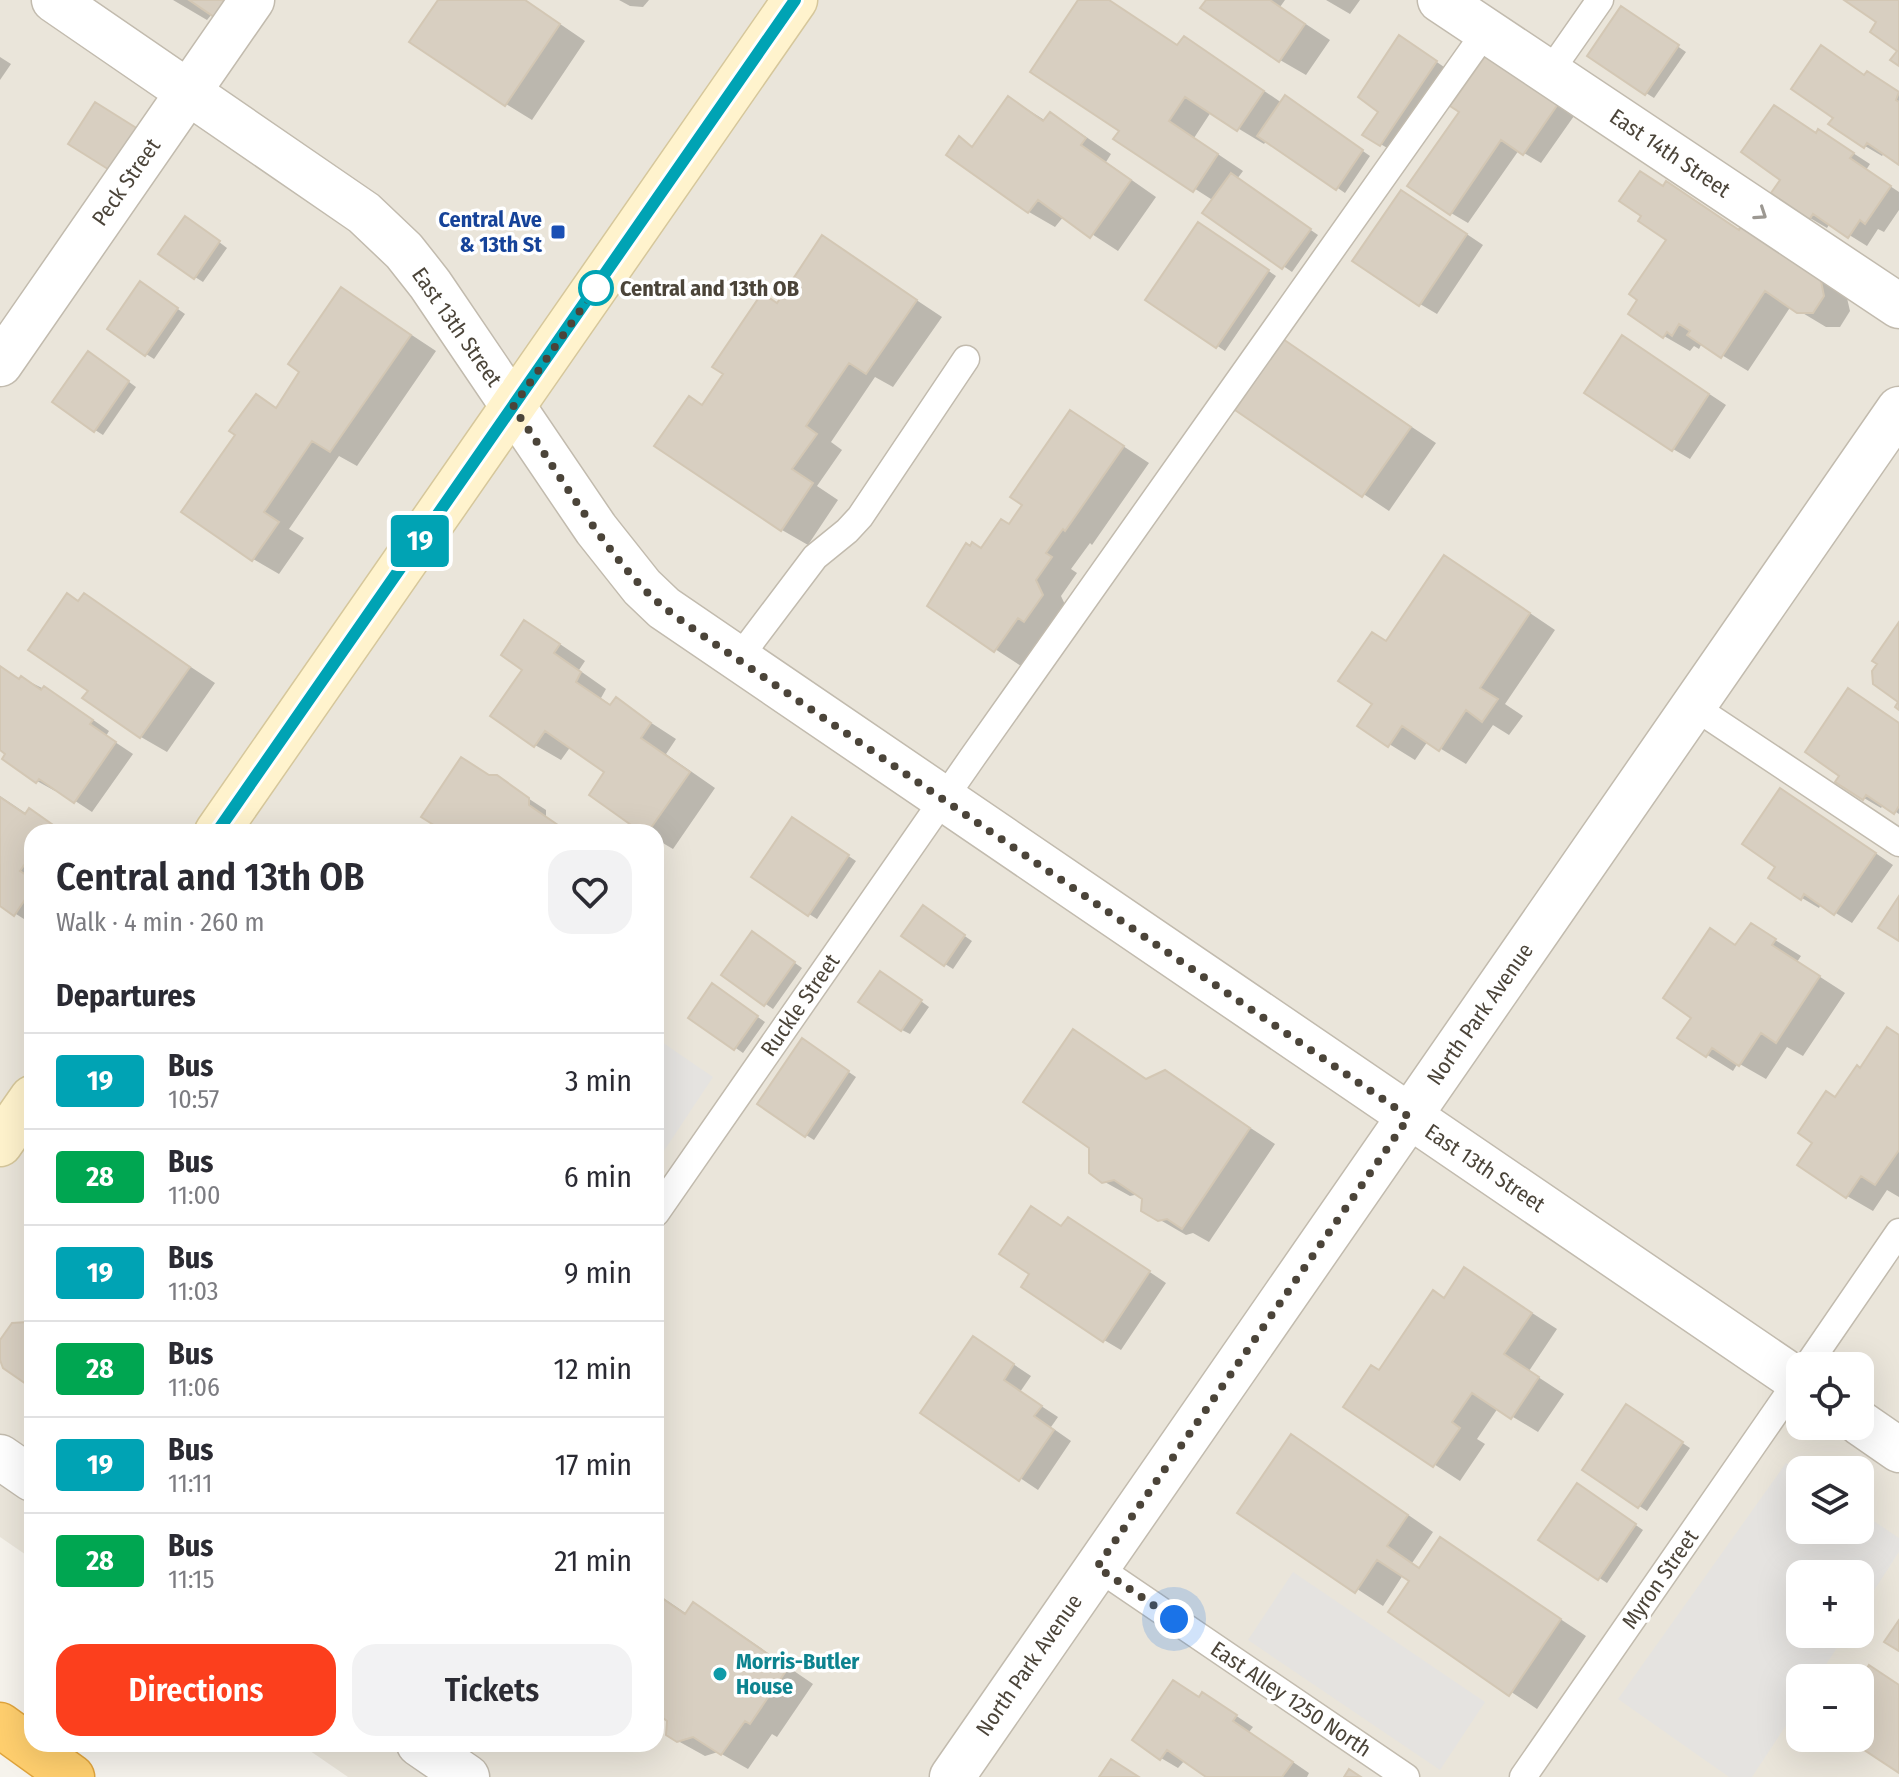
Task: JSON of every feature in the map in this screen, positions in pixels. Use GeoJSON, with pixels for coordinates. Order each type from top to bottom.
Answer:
{"type":"FeatureCollection","features":[{"type":"Feature","properties":{"kind":"highway"},"geometry":{"type":"LineString","coordinates":[[0,1725],[24,1742]]}},
{"type":"Feature","properties":{"kind":"highway"},"geometry":{"type":"LineString","coordinates":[[37,1752],[72,1777]]}},
{"type":"Feature","properties":{"kind":"main road"},"geometry":{"type":"LineString","coordinates":[[223,824],[795,0]]}},
{"type":"Feature","properties":{"kind":"main road"},"geometry":{"type":"LineString","coordinates":[[0,1144],[24,1110]]}},
{"type":"Feature","properties":{"kind":"street","name":"East 13th Street"},"geometry":{"type":"LineString","coordinates":[[54,0],[364,213],[385,231],[445,303],[596,529],[642,587],[664,608],[1409,1117],[1786,1366]]}},
{"type":"Feature","properties":{"kind":"street","name":"Peck Street"},"geometry":{"type":"LineString","coordinates":[[0,364],[252,0]]}},
{"type":"Feature","properties":{"kind":"street","name":"East 14th Street"},"geometry":{"type":"LineString","coordinates":[[1440,0],[1899,306]]}},
{"type":"Feature","properties":{"kind":"street","name":"North Park Avenue"},"geometry":{"type":"LineString","coordinates":[[952,1777],[1899,409]]}},
{"type":"Feature","properties":{"kind":"street"},"geometry":{"type":"LineString","coordinates":[[1874,1433],[1899,1450]]}},
{"type":"Feature","properties":{"kind":"street"},"geometry":{"type":"LineString","coordinates":[[0,1457],[24,1474]]}},
{"type":"Feature","properties":{"kind":"street"},"geometry":{"type":"LineString","coordinates":[[431,1752],[467,1777]]}},
{"type":"Feature","properties":{"kind":"lane"},"geometry":{"type":"LineString","coordinates":[[1549,73],[1600,0]]}},
{"type":"Feature","properties":{"kind":"lane","name":"Ruckle Street"},"geometry":{"type":"LineString","coordinates":[[664,1201],[944,798],[1486,31]]}},
{"type":"Feature","properties":{"kind":"lane"},"geometry":{"type":"LineString","coordinates":[[738,659],[815,557],[860,517],[966,359]]}},
{"type":"Feature","properties":{"kind":"lane"},"geometry":{"type":"LineString","coordinates":[[1693,706],[1899,843]]}},
{"type":"Feature","properties":{"kind":"lane","name":"Myron Street"},"geometry":{"type":"LineString","coordinates":[[1817,1352],[1899,1232]]}},
{"type":"Feature","properties":{"kind":"lane","name":"Myron Street"},"geometry":{"type":"LineString","coordinates":[[1523,1777],[1786,1398]]}},
{"type":"Feature","properties":{"kind":"lane","name":"East Alley 1250 North"},"geometry":{"type":"LineString","coordinates":[[1097,1567],[1406,1777]]}},
{"type":"Feature","properties":{"kind":"shaded area"},"geometry":{"type":"Polygon","coordinates":[[[0,0],[1899,0],[1899,1777],[348,1777],[312,1752],[664,1752],[664,824],[24,824],[24,1554],[0,1537],[0,0]]]}},
{"type":"Feature","properties":{"kind":"shaded area"},"geometry":{"type":"Polygon","coordinates":[[[664,1043],[713,1077],[664,1151],[664,1043]]]}},
{"type":"Feature","properties":{"kind":"shaded area"},"geometry":{"type":"Polygon","coordinates":[[[1786,1463],[1786,1544],[1874,1544],[1874,1521],[1899,1538],[1899,1552],[1874,1590],[1874,1560],[1786,1560],[1786,1648],[1837,1648],[1826,1664],[1786,1664],[1786,1725],[1752,1777],[1729,1777],[1618,1699],[1786,1463]]]}},
{"type":"Feature","properties":{"kind":"shaded area"},"geometry":{"type":"Polygon","coordinates":[[[1293,1572],[1485,1702],[1440,1770],[1248,1640],[1293,1572]]]}},
{"type":"Feature","properties":{"kind":"building"},"geometry":{"type":"Polygon","coordinates":[[[189,0],[222,0],[230,6],[220,21],[189,0]]]}},
{"type":"Feature","properties":{"kind":"building"},"geometry":{"type":"Polygon","coordinates":[[[438,0],[525,0],[560,24],[505,106],[409,42],[438,0]]]}},
{"type":"Feature","properties":{"kind":"building"},"geometry":{"type":"Polygon","coordinates":[[[1078,0],[1109,0],[1177,45],[1184,36],[1264,91],[1237,131],[1185,97],[1169,121],[1218,154],[1193,192],[1113,139],[1119,131],[1030,72],[1078,0]]]}},
{"type":"Feature","properties":{"kind":"building"},"geometry":{"type":"Polygon","coordinates":[[[1206,0],[1270,0],[1305,24],[1279,62],[1200,8],[1206,0]]]}},
{"type":"Feature","properties":{"kind":"building"},"geometry":{"type":"Polygon","coordinates":[[[1844,0],[1899,0],[1899,66],[1890,60],[1897,51],[1870,32],[1876,22],[1844,0]]]}},
{"type":"Feature","properties":{"kind":"building"},"geometry":{"type":"Polygon","coordinates":[[[1621,6],[1679,45],[1645,95],[1587,56],[1621,6]]]}},
{"type":"Feature","properties":{"kind":"building"},"geometry":{"type":"Polygon","coordinates":[[[1399,35],[1437,61],[1380,146],[1362,135],[1378,112],[1358,97],[1399,35]]]}},
{"type":"Feature","properties":{"kind":"building"},"geometry":{"type":"Polygon","coordinates":[[[1821,45],[1864,75],[1867,71],[1899,92],[1896,100],[1899,102],[1899,165],[1867,143],[1864,148],[1828,124],[1833,118],[1791,89],[1821,45]]]}},
{"type":"Feature","properties":{"kind":"building"},"geometry":{"type":"Polygon","coordinates":[[[1486,55],[1558,104],[1523,155],[1501,140],[1450,215],[1407,186],[1459,112],[1450,106],[1486,55]]]}},
{"type":"Feature","properties":{"kind":"building"},"geometry":{"type":"Polygon","coordinates":[[[1285,95],[1363,150],[1336,190],[1257,136],[1285,95]]]}},
{"type":"Feature","properties":{"kind":"building"},"geometry":{"type":"Polygon","coordinates":[[[1008,96],[1043,121],[1050,112],[1086,138],[1081,145],[1131,180],[1090,238],[1038,200],[1028,213],[946,155],[959,136],[972,147],[1008,96]]]}},
{"type":"Feature","properties":{"kind":"building"},"geometry":{"type":"Polygon","coordinates":[[[95,102],[138,129],[111,171],[68,144],[95,102]]]}},
{"type":"Feature","properties":{"kind":"building"},"geometry":{"type":"Polygon","coordinates":[[[1774,105],[1816,133],[1818,129],[1854,153],[1850,158],[1891,186],[1865,224],[1860,220],[1848,238],[1813,214],[1809,220],[1771,193],[1780,180],[1741,152],[1774,105]]]}},
{"type":"Feature","properties":{"kind":"building"},"geometry":{"type":"Polygon","coordinates":[[[1640,171],[1663,186],[1666,181],[1739,230],[1741,226],[1821,281],[1824,296],[1813,313],[1797,313],[1765,291],[1721,358],[1687,335],[1690,331],[1679,324],[1672,336],[1667,332],[1663,338],[1628,314],[1637,300],[1629,294],[1666,240],[1638,221],[1641,216],[1619,201],[1640,171]]]}},
{"type":"Feature","properties":{"kind":"building"},"geometry":{"type":"Polygon","coordinates":[[[1231,173],[1311,229],[1282,269],[1202,213],[1231,173]]]}},
{"type":"Feature","properties":{"kind":"building"},"geometry":{"type":"Polygon","coordinates":[[[1401,190],[1467,234],[1419,306],[1352,261],[1401,190]]]}},
{"type":"Feature","properties":{"kind":"building"},"geometry":{"type":"Polygon","coordinates":[[[185,216],[220,241],[194,279],[158,254],[185,216]]]}},
{"type":"Feature","properties":{"kind":"building"},"geometry":{"type":"Polygon","coordinates":[[[1198,222],[1269,270],[1216,348],[1145,300],[1198,222]]]}},
{"type":"Feature","properties":{"kind":"building"},"geometry":{"type":"Polygon","coordinates":[[[822,235],[917,300],[866,374],[849,363],[806,426],[817,434],[792,469],[813,483],[781,531],[654,446],[689,396],[702,405],[723,374],[712,367],[762,293],[777,303],[822,235]]]}},
{"type":"Feature","properties":{"kind":"building"},"geometry":{"type":"Polygon","coordinates":[[[140,281],[178,308],[145,356],[107,329],[140,281]]]}},
{"type":"Feature","properties":{"kind":"building"},"geometry":{"type":"Polygon","coordinates":[[[341,287],[411,335],[330,452],[312,441],[264,512],[279,522],[252,561],[181,512],[235,435],[229,431],[256,394],[276,408],[299,372],[288,364],[341,287]]]}},
{"type":"Feature","properties":{"kind":"building"},"geometry":{"type":"Polygon","coordinates":[[[1622,335],[1709,394],[1672,451],[1584,393],[1622,335]]]}},
{"type":"Feature","properties":{"kind":"building"},"geometry":{"type":"Polygon","coordinates":[[[1283,339],[1411,427],[1362,497],[1235,410],[1283,339]]]}},
{"type":"Feature","properties":{"kind":"building"},"geometry":{"type":"Polygon","coordinates":[[[88,351],[129,381],[94,432],[52,402],[88,351]]]}},
{"type":"Feature","properties":{"kind":"building"},"geometry":{"type":"Polygon","coordinates":[[[1070,410],[1124,446],[1046,553],[1052,557],[1036,580],[1043,595],[1024,622],[1018,618],[994,652],[927,606],[966,543],[970,546],[972,542],[981,548],[1001,519],[1009,524],[1022,505],[1010,497],[1070,410]]]}},
{"type":"Feature","properties":{"kind":"building"},"geometry":{"type":"Polygon","coordinates":[[[1444,555],[1530,613],[1480,688],[1498,699],[1482,722],[1466,710],[1439,751],[1402,726],[1388,747],[1357,726],[1372,704],[1338,681],[1372,632],[1386,641],[1444,555]]]}},
{"type":"Feature","properties":{"kind":"building"},"geometry":{"type":"Polygon","coordinates":[[[67,593],[78,601],[84,593],[190,667],[140,738],[82,698],[88,691],[28,650],[67,593]]]}},
{"type":"Feature","properties":{"kind":"building"},"geometry":{"type":"Polygon","coordinates":[[[524,620],[560,644],[554,653],[581,672],[576,682],[610,705],[616,697],[651,723],[641,738],[690,772],[654,824],[630,824],[589,795],[604,772],[545,731],[534,747],[490,716],[522,670],[501,655],[524,620]]]}},
{"type":"Feature","properties":{"kind":"building"},"geometry":{"type":"Polygon","coordinates":[[[1899,622],[1899,710],[1895,707],[1898,702],[1873,684],[1872,671],[1877,664],[1872,661],[1899,622]]]}},
{"type":"Feature","properties":{"kind":"building"},"geometry":{"type":"Polygon","coordinates":[[[0,666],[41,690],[44,686],[93,720],[90,724],[116,742],[74,803],[39,779],[36,783],[2,759],[5,754],[0,750],[0,666]]]}},
{"type":"Feature","properties":{"kind":"building"},"geometry":{"type":"Polygon","coordinates":[[[1848,688],[1899,723],[1899,806],[1894,814],[1866,795],[1863,800],[1835,782],[1839,776],[1805,752],[1848,688]]]}},
{"type":"Feature","properties":{"kind":"building"},"geometry":{"type":"Polygon","coordinates":[[[461,757],[489,775],[497,775],[529,798],[529,805],[556,824],[432,824],[421,817],[461,757]]]}},
{"type":"Feature","properties":{"kind":"building"},"geometry":{"type":"Polygon","coordinates":[[[1780,788],[1876,853],[1834,915],[1804,894],[1801,900],[1768,878],[1775,867],[1742,844],[1780,788]]]}},
{"type":"Feature","properties":{"kind":"building"},"geometry":{"type":"Polygon","coordinates":[[[0,797],[25,814],[29,808],[52,824],[24,824],[24,865],[20,871],[24,874],[24,901],[14,916],[0,906],[0,797]]]}},
{"type":"Feature","properties":{"kind":"building"},"geometry":{"type":"Polygon","coordinates":[[[792,817],[849,855],[808,916],[751,877],[792,817]]]}},
{"type":"Feature","properties":{"kind":"building"},"geometry":{"type":"Polygon","coordinates":[[[1899,896],[1899,941],[1878,928],[1899,896]]]}},
{"type":"Feature","properties":{"kind":"building"},"geometry":{"type":"Polygon","coordinates":[[[923,905],[965,935],[944,966],[901,936],[923,905]]]}},
{"type":"Feature","properties":{"kind":"building"},"geometry":{"type":"Polygon","coordinates":[[[1751,923],[1776,939],[1772,945],[1820,976],[1776,1043],[1761,1033],[1739,1066],[1712,1048],[1706,1057],[1677,1038],[1691,1018],[1663,998],[1710,928],[1735,945],[1751,923]]]}},
{"type":"Feature","properties":{"kind":"building"},"geometry":{"type":"Polygon","coordinates":[[[752,931],[795,962],[764,1006],[721,975],[752,931]]]}},
{"type":"Feature","properties":{"kind":"building"},"geometry":{"type":"Polygon","coordinates":[[[880,971],[922,1000],[901,1031],[858,1002],[880,971]]]}},
{"type":"Feature","properties":{"kind":"building"},"geometry":{"type":"Polygon","coordinates":[[[712,983],[758,1016],[734,1050],[688,1018],[712,983]]]}},
{"type":"Feature","properties":{"kind":"building"},"geometry":{"type":"Polygon","coordinates":[[[1887,1027],[1899,1035],[1899,1150],[1875,1185],[1861,1176],[1846,1198],[1797,1165],[1812,1143],[1798,1133],[1826,1091],[1835,1097],[1857,1065],[1860,1068],[1887,1027]]]}},
{"type":"Feature","properties":{"kind":"building"},"geometry":{"type":"Polygon","coordinates":[[[1073,1029],[1146,1079],[1165,1070],[1250,1128],[1182,1229],[1167,1219],[1158,1221],[1141,1211],[1142,1199],[1114,1180],[1102,1183],[1089,1173],[1089,1148],[1023,1102],[1073,1029]]]}},
{"type":"Feature","properties":{"kind":"building"},"geometry":{"type":"Polygon","coordinates":[[[802,1038],[849,1071],[805,1137],[757,1104],[802,1038]]]}},
{"type":"Feature","properties":{"kind":"building"},"geometry":{"type":"Polygon","coordinates":[[[1031,1206],[1061,1226],[1068,1217],[1150,1271],[1103,1342],[1021,1287],[1029,1274],[999,1254],[1031,1206]]]}},
{"type":"Feature","properties":{"kind":"building"},"geometry":{"type":"Polygon","coordinates":[[[1464,1267],[1532,1313],[1504,1354],[1539,1377],[1511,1419],[1472,1393],[1452,1422],[1460,1428],[1433,1467],[1343,1407],[1371,1365],[1379,1370],[1433,1290],[1444,1298],[1464,1267]]]}},
{"type":"Feature","properties":{"kind":"building"},"geometry":{"type":"Polygon","coordinates":[[[24,1322],[24,1382],[3,1368],[0,1360],[0,1340],[12,1323],[24,1322]]]}},
{"type":"Feature","properties":{"kind":"building"},"geometry":{"type":"Polygon","coordinates":[[[973,1336],[1014,1364],[1004,1380],[1042,1406],[1034,1416],[1054,1430],[1019,1481],[920,1413],[973,1336]]]}},
{"type":"Feature","properties":{"kind":"building"},"geometry":{"type":"Polygon","coordinates":[[[1626,1404],[1683,1442],[1638,1508],[1582,1470],[1626,1404]]]}},
{"type":"Feature","properties":{"kind":"building"},"geometry":{"type":"Polygon","coordinates":[[[1291,1434],[1408,1515],[1387,1546],[1419,1568],[1440,1537],[1561,1619],[1509,1696],[1388,1612],[1409,1581],[1377,1560],[1355,1593],[1237,1513],[1291,1434]]]}},
{"type":"Feature","properties":{"kind":"building"},"geometry":{"type":"Polygon","coordinates":[[[1577,1483],[1636,1524],[1598,1580],[1538,1540],[1577,1483]]]}},
{"type":"Feature","properties":{"kind":"building","name":"Morris-Butler House"},"geometry":{"type":"Polygon","coordinates":[[[664,1600],[685,1614],[693,1602],[788,1668],[750,1724],[745,1721],[721,1755],[693,1737],[677,1742],[666,1735],[667,1721],[664,1719],[664,1600]]]}},
{"type":"Feature","properties":{"kind":"building"},"geometry":{"type":"Polygon","coordinates":[[[1899,1620],[1899,1651],[1884,1642],[1899,1620]]]}},
{"type":"Feature","properties":{"kind":"building"},"geometry":{"type":"Polygon","coordinates":[[[1874,1668],[1899,1685],[1899,1773],[1867,1752],[1874,1752],[1874,1668]]]}},
{"type":"Feature","properties":{"kind":"building"},"geometry":{"type":"Polygon","coordinates":[[[1173,1680],[1199,1697],[1202,1692],[1237,1715],[1233,1721],[1293,1762],[1282,1777],[1206,1777],[1167,1750],[1160,1760],[1132,1740],[1173,1680]]]}},
{"type":"Feature","properties":{"kind":"building"},"geometry":{"type":"Polygon","coordinates":[[[1111,1759],[1139,1777],[1099,1777],[1111,1759]]]}},
{"type":"Feature","properties":{"kind":"building"},"geometry":{"type":"Polygon","coordinates":[[[1349,1769],[1361,1777],[1344,1777],[1349,1769]]]}},
{"type":"Feature","properties":{"kind":"bus line","name":"19"},"geometry":{"type":"LineString","coordinates":[[223,824],[795,0]]}},
{"type":"Feature","properties":{"kind":"place","name":"Central Ave & 13th St"},"geometry":{"type":"Point","coordinates":[558,232]}},
{"type":"Feature","properties":{"kind":"place","name":"Central and 13th OB"},"geometry":{"type":"Point","coordinates":[596,288]}},
{"type":"Feature","properties":{"kind":"place","name":"Morris-Butler House"},"geometry":{"type":"Point","coordinates":[720,1674]}},
{"type":"Feature","properties":{"kind":"route"},"geometry":{"type":"LineString","coordinates":[[596,288],[513,407],[596,529],[642,587],[664,608],[699,633],[1409,1117],[1097,1567],[1174,1619]]}}]}
